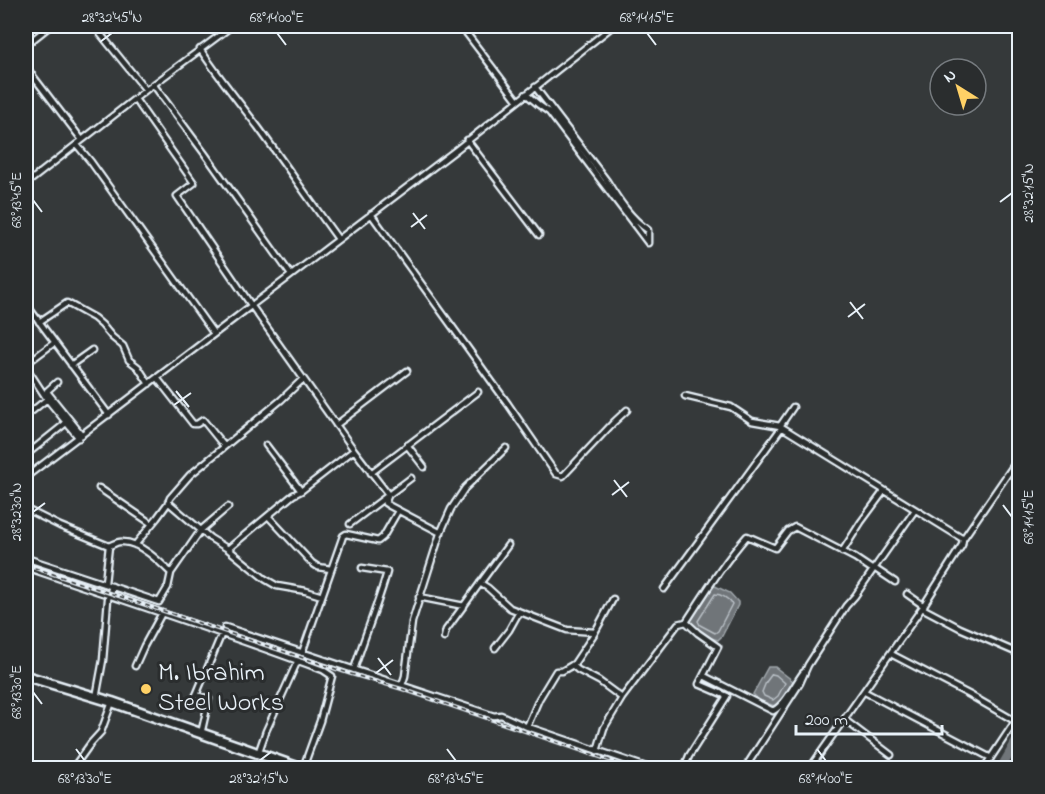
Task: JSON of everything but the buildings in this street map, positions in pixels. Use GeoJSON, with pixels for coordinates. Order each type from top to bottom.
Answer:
{"type":"FeatureCollection","features":[{"type":"Feature","properties":{"kind":"highway"},"geometry":{"type":"LineString","coordinates":[[26,676],[112,702],[302,768]]}},
{"type":"Feature","properties":{"kind":"street"},"geometry":{"type":"LineString","coordinates":[[26,43],[50,26]]}},
{"type":"Feature","properties":{"kind":"street"},"geometry":{"type":"LineString","coordinates":[[94,26],[146,90]]}},
{"type":"Feature","properties":{"kind":"street"},"geometry":{"type":"LineString","coordinates":[[26,184],[153,84],[232,26]]}},
{"type":"Feature","properties":{"kind":"street"},"geometry":{"type":"LineString","coordinates":[[460,26],[518,100]]}},
{"type":"Feature","properties":{"kind":"street"},"geometry":{"type":"LineString","coordinates":[[26,477],[613,26]]}},
{"type":"Feature","properties":{"kind":"street"},"geometry":{"type":"LineString","coordinates":[[26,32],[30,38],[26,43]]}},
{"type":"Feature","properties":{"kind":"street"},"geometry":{"type":"LineString","coordinates":[[200,49],[338,239]]}},
{"type":"Feature","properties":{"kind":"street"},"geometry":{"type":"LineString","coordinates":[[26,67],[82,140]]}},
{"type":"Feature","properties":{"kind":"street"},"geometry":{"type":"LineString","coordinates":[[153,84],[291,275]]}},
{"type":"Feature","properties":{"kind":"street"},"geometry":{"type":"LineString","coordinates":[[526,94],[549,112],[648,243],[648,231],[640,225],[614,193],[535,87]]}},
{"type":"Feature","properties":{"kind":"street"},"geometry":{"type":"LineString","coordinates":[[135,99],[194,183],[177,196],[303,379],[388,496]]}},
{"type":"Feature","properties":{"kind":"street"},"geometry":{"type":"LineString","coordinates":[[467,140],[539,235]]}},
{"type":"Feature","properties":{"kind":"street"},"geometry":{"type":"LineString","coordinates":[[77,145],[214,334]]}},
{"type":"Feature","properties":{"kind":"street"},"geometry":{"type":"LineString","coordinates":[[370,214],[556,474],[563,476],[627,410]]}},
{"type":"Feature","properties":{"kind":"street"},"geometry":{"type":"LineString","coordinates":[[39,322],[68,303],[102,325],[123,346],[129,360],[149,384]]}},
{"type":"Feature","properties":{"kind":"street"},"geometry":{"type":"LineString","coordinates":[[26,304],[109,415]]}},
{"type":"Feature","properties":{"kind":"street"},"geometry":{"type":"LineString","coordinates":[[54,343],[26,365],[47,399],[80,436]]}},
{"type":"Feature","properties":{"kind":"street"},"geometry":{"type":"LineString","coordinates":[[71,365],[92,350]]}},
{"type":"Feature","properties":{"kind":"street"},"geometry":{"type":"LineString","coordinates":[[336,425],[407,371]]}},
{"type":"Feature","properties":{"kind":"street"},"geometry":{"type":"LineString","coordinates":[[157,378],[193,424],[203,420],[224,446]]}},
{"type":"Feature","properties":{"kind":"street"},"geometry":{"type":"LineString","coordinates":[[135,545],[190,475],[303,379]]}},
{"type":"Feature","properties":{"kind":"street"},"geometry":{"type":"LineString","coordinates":[[57,382],[47,391],[80,436]]}},
{"type":"Feature","properties":{"kind":"street"},"geometry":{"type":"LineString","coordinates":[[371,473],[478,392]]}},
{"type":"Feature","properties":{"kind":"street"},"geometry":{"type":"LineString","coordinates":[[686,396],[731,407],[756,422],[781,427],[963,539]]}},
{"type":"Feature","properties":{"kind":"street"},"geometry":{"type":"LineString","coordinates":[[26,416],[47,399]]}},
{"type":"Feature","properties":{"kind":"street"},"geometry":{"type":"LineString","coordinates":[[664,589],[793,407]]}},
{"type":"Feature","properties":{"kind":"street"},"geometry":{"type":"LineString","coordinates":[[26,455],[66,423]]}},
{"type":"Feature","properties":{"kind":"street"},"geometry":{"type":"LineString","coordinates":[[266,445],[301,491]]}},
{"type":"Feature","properties":{"kind":"street"},"geometry":{"type":"LineString","coordinates":[[407,445],[424,467]]}},
{"type":"Feature","properties":{"kind":"street"},"geometry":{"type":"LineString","coordinates":[[402,686],[411,622],[451,509],[465,488],[506,448]]}},
{"type":"Feature","properties":{"kind":"street"},"geometry":{"type":"LineString","coordinates":[[228,549],[293,495],[354,450]]}},
{"type":"Feature","properties":{"kind":"street"},"geometry":{"type":"LineString","coordinates":[[810,768],[923,607],[962,545],[963,539],[1020,456]]}},
{"type":"Feature","properties":{"kind":"street"},"geometry":{"type":"LineString","coordinates":[[350,524],[411,478]]}},
{"type":"Feature","properties":{"kind":"street"},"geometry":{"type":"LineString","coordinates":[[99,488],[152,524]]}},
{"type":"Feature","properties":{"kind":"street"},"geometry":{"type":"LineString","coordinates":[[842,552],[884,490]]}},
{"type":"Feature","properties":{"kind":"street"},"geometry":{"type":"LineString","coordinates":[[388,496],[385,503],[441,533]]}},
{"type":"Feature","properties":{"kind":"street"},"geometry":{"type":"LineString","coordinates":[[168,502],[210,538],[276,586],[322,596]]}},
{"type":"Feature","properties":{"kind":"street"},"geometry":{"type":"LineString","coordinates":[[26,558],[159,602],[168,587],[171,573],[201,530],[228,507]]}},
{"type":"Feature","properties":{"kind":"street"},"geometry":{"type":"LineString","coordinates":[[26,509],[60,526],[110,546],[126,541],[159,562],[171,573]]}},
{"type":"Feature","properties":{"kind":"street"},"geometry":{"type":"LineString","coordinates":[[704,676],[773,711],[776,710],[846,606],[915,510]]}},
{"type":"Feature","properties":{"kind":"street"},"geometry":{"type":"LineString","coordinates":[[302,653],[343,536],[346,534],[378,541],[383,537],[398,511]]}},
{"type":"Feature","properties":{"kind":"street"},"geometry":{"type":"LineString","coordinates":[[268,516],[312,563],[318,567],[331,569]]}},
{"type":"Feature","properties":{"kind":"street"},"geometry":{"type":"LineString","coordinates":[[597,751],[604,728],[622,698],[678,624],[686,622],[715,578],[747,536],[775,549],[788,531],[795,527],[895,582]]}},
{"type":"Feature","properties":{"kind":"street"},"geometry":{"type":"LineString","coordinates":[[444,638],[446,630],[508,544]]}},
{"type":"Feature","properties":{"kind":"street"},"geometry":{"type":"LineString","coordinates":[[105,583],[110,546]]}},
{"type":"Feature","properties":{"kind":"street"},"geometry":{"type":"LineString","coordinates":[[26,567],[298,660],[332,676],[322,713],[302,768]]}},
{"type":"Feature","properties":{"kind":"street"},"geometry":{"type":"LineString","coordinates":[[354,670],[387,572],[362,568]]}},
{"type":"Feature","properties":{"kind":"street"},"geometry":{"type":"LineString","coordinates":[[480,583],[510,608],[519,612],[567,630],[595,632]]}},
{"type":"Feature","properties":{"kind":"street"},"geometry":{"type":"LineString","coordinates":[[96,698],[103,660],[111,586]]}},
{"type":"Feature","properties":{"kind":"street"},"geometry":{"type":"LineString","coordinates":[[907,594],[923,607],[960,628],[1020,654]]}},
{"type":"Feature","properties":{"kind":"street"},"geometry":{"type":"LineString","coordinates":[[419,597],[464,606]]}},
{"type":"Feature","properties":{"kind":"street"},"geometry":{"type":"LineString","coordinates":[[526,726],[556,671],[562,671],[574,664],[613,599]]}},
{"type":"Feature","properties":{"kind":"street"},"geometry":{"type":"LineString","coordinates":[[495,648],[519,612]]}},
{"type":"Feature","properties":{"kind":"street"},"geometry":{"type":"LineString","coordinates":[[135,666],[162,613]]}},
{"type":"Feature","properties":{"kind":"street"},"geometry":{"type":"LineString","coordinates":[[684,768],[727,696],[699,684],[718,647],[686,622]]}},
{"type":"Feature","properties":{"kind":"street"},"geometry":{"type":"LineString","coordinates":[[225,627],[494,716],[501,716],[649,768]]}},
{"type":"Feature","properties":{"kind":"street"},"geometry":{"type":"LineString","coordinates":[[201,734],[209,699],[196,695],[222,633]]}},
{"type":"Feature","properties":{"kind":"street"},"geometry":{"type":"LineString","coordinates":[[891,654],[1015,721]]}},
{"type":"Feature","properties":{"kind":"street"},"geometry":{"type":"LineString","coordinates":[[258,754],[298,660]]}},
{"type":"Feature","properties":{"kind":"street"},"geometry":{"type":"LineString","coordinates":[[572,665],[622,698]]}},
{"type":"Feature","properties":{"kind":"street"},"geometry":{"type":"LineString","coordinates":[[745,768],[800,684],[808,665]]}},
{"type":"Feature","properties":{"kind":"street"},"geometry":{"type":"LineString","coordinates":[[865,692],[991,758]]}},
{"type":"Feature","properties":{"kind":"street"},"geometry":{"type":"LineString","coordinates":[[73,768],[101,732],[112,702]]}},
{"type":"Feature","properties":{"kind":"street"},"geometry":{"type":"LineString","coordinates":[[984,768],[1020,714]]}},
{"type":"Feature","properties":{"kind":"street"},"geometry":{"type":"LineString","coordinates":[[845,720],[891,755]]}},
{"type":"Feature","properties":{"kind":"water"},"geometry":{"type":"Polygon","coordinates":[[[715,586],[730,593],[738,602],[718,640],[702,633],[690,623],[715,586]]]}},
{"type":"Feature","properties":{"kind":"water"},"geometry":{"type":"Polygon","coordinates":[[[768,667],[775,667],[793,681],[783,700],[775,706],[760,701],[753,694],[768,667]]]}},
{"type":"Feature","properties":{"kind":"waterway"},"geometry":{"type":"LineString","coordinates":[[1001,768],[1020,735]]}},
{"type":"Feature","properties":{"kind":"railway"},"geometry":{"type":"LineString","coordinates":[[26,565],[402,689],[632,768]]}},
{"type":"Feature","properties":{"kind":"place","name":"M. Ibrahim Steel Works"},"geometry":{"type":"Point","coordinates":[146,689]}}]}
